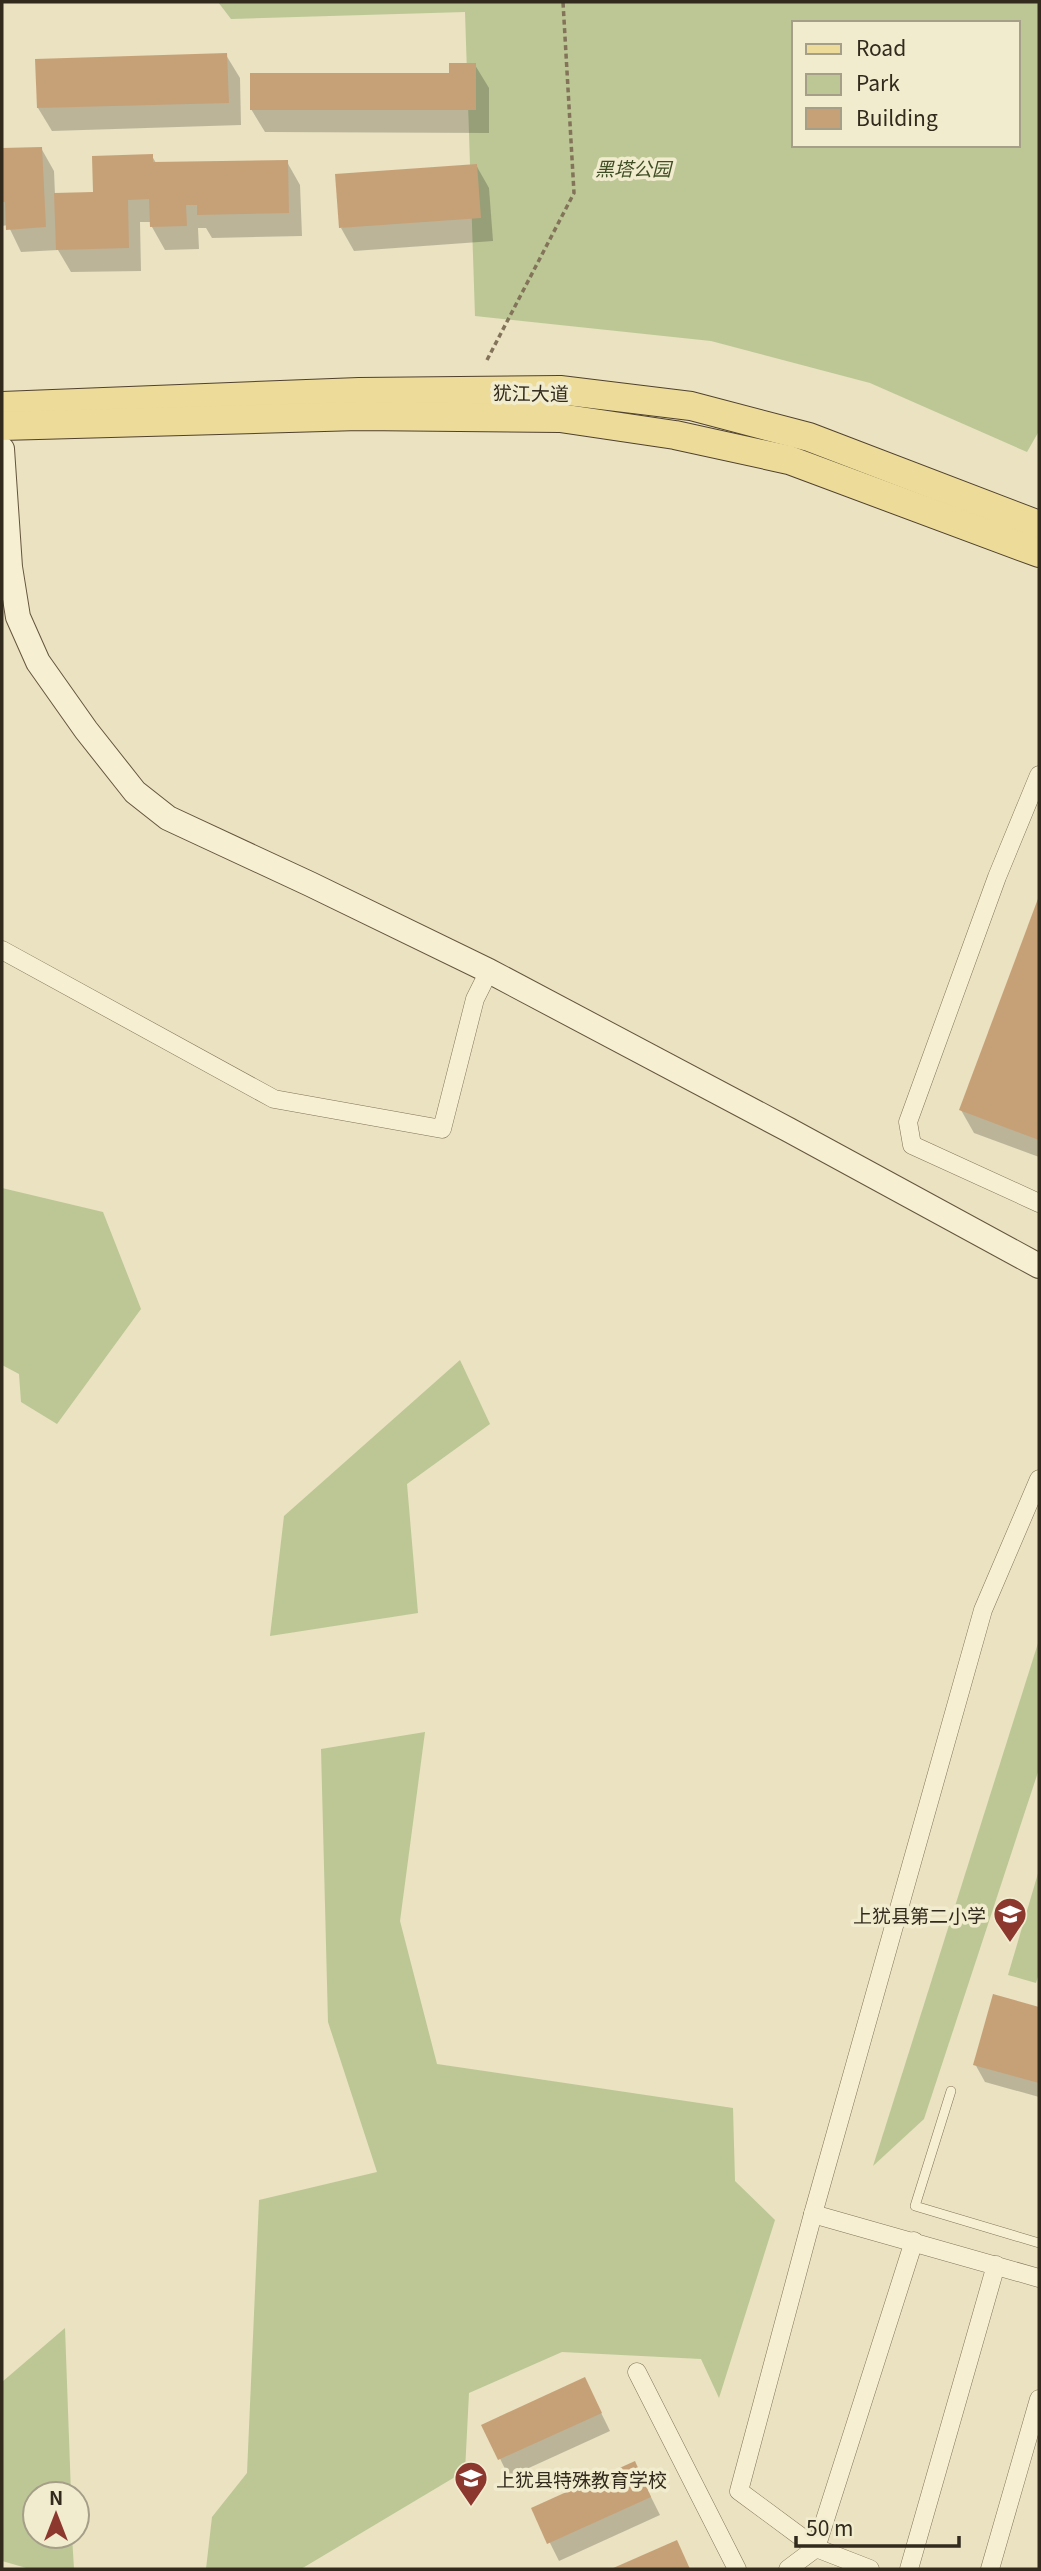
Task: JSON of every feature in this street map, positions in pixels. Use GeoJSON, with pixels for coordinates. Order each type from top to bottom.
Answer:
{"type":"FeatureCollection","features":[{"type":"Feature","properties":{"kind":"main road","name":"犹江大道"},"geometry":{"type":"LineString","coordinates":[[2,406],[359,392],[559,390],[691,406],[809,437],[1039,525]]}},
{"type":"Feature","properties":{"kind":"main road","name":"犹江大道"},"geometry":{"type":"LineString","coordinates":[[2,426],[359,416],[559,418],[675,435],[789,460],[1039,553]]}},
{"type":"Feature","properties":{"kind":"street"},"geometry":{"type":"LineString","coordinates":[[2,449],[10,567],[18,617],[38,662],[86,730],[135,792],[167,818],[489,971],[1039,1266]]}},
{"type":"Feature","properties":{"kind":"street"},"geometry":{"type":"LineString","coordinates":[[1039,775],[997,877],[908,1122],[912,1146],[1039,1203]]}},
{"type":"Feature","properties":{"kind":"street"},"geometry":{"type":"LineString","coordinates":[[2,950],[274,1099],[442,1129],[475,999],[489,971]]}},
{"type":"Feature","properties":{"kind":"street"},"geometry":{"type":"LineString","coordinates":[[870,2569],[816,2548],[739,2491],[813,2214],[983,1609],[1039,1479]]}},
{"type":"Feature","properties":{"kind":"street"},"geometry":{"type":"LineString","coordinates":[[813,2214],[1039,2278]]}},
{"type":"Feature","properties":{"kind":"street"},"geometry":{"type":"LineString","coordinates":[[788,2569],[816,2548],[914,2241]]}},
{"type":"Feature","properties":{"kind":"street"},"geometry":{"type":"LineString","coordinates":[[909,2569],[996,2265]]}},
{"type":"Feature","properties":{"kind":"street"},"geometry":{"type":"LineString","coordinates":[[637,2372],[737,2569]]}},
{"type":"Feature","properties":{"kind":"street"},"geometry":{"type":"LineString","coordinates":[[990,2569],[1039,2399]]}},
{"type":"Feature","properties":{"kind":"lane"},"geometry":{"type":"LineString","coordinates":[[951,2091],[915,2206],[1039,2243]]}},
{"type":"Feature","properties":{"kind":"path"},"geometry":{"type":"LineString","coordinates":[[487,360],[574,193],[563,2]]}},
{"type":"Feature","properties":{"kind":"green space","name":"黑塔公园"},"geometry":{"type":"Polygon","coordinates":[[[218,2],[1039,2],[1039,431],[1027,452],[870,383],[711,341],[475,316],[465,12],[231,19],[218,2]]]}},
{"type":"Feature","properties":{"kind":"green space"},"geometry":{"type":"Polygon","coordinates":[[[2,1188],[103,1212],[141,1309],[57,1424],[21,1402],[19,1374],[2,1365],[2,1188]]]}},
{"type":"Feature","properties":{"kind":"green space"},"geometry":{"type":"Polygon","coordinates":[[[460,1360],[490,1424],[407,1484],[418,1613],[270,1636],[284,1516],[460,1360]]]}},
{"type":"Feature","properties":{"kind":"green space"},"geometry":{"type":"Polygon","coordinates":[[[1039,1640],[1039,1769],[924,2119],[873,2166],[1039,1640]]]}},
{"type":"Feature","properties":{"kind":"green space"},"geometry":{"type":"Polygon","coordinates":[[[425,1732],[400,1921],[437,2064],[733,2108],[735,2181],[775,2220],[719,2398],[701,2359],[562,2352],[469,2393],[465,2471],[301,2569],[206,2569],[212,2517],[247,2473],[259,2200],[377,2172],[328,2022],[321,1749],[425,1732]]]}},
{"type":"Feature","properties":{"kind":"green space"},"geometry":{"type":"Polygon","coordinates":[[[1039,1870],[1039,1973],[1036,1983],[1008,1975],[1039,1870]]]}},
{"type":"Feature","properties":{"kind":"green space"},"geometry":{"type":"Polygon","coordinates":[[[65,2328],[70,2480],[21,2480],[21,2550],[73,2550],[74,2569],[30,2569],[2,2561],[2,2382],[65,2328]]]}},
{"type":"Feature","properties":{"kind":"building"},"geometry":{"type":"Polygon","coordinates":[[[227,53],[229,103],[37,108],[35,59],[227,53]]]}},
{"type":"Feature","properties":{"kind":"building"},"geometry":{"type":"Polygon","coordinates":[[[449,63],[476,63],[476,110],[250,110],[250,73],[449,73],[449,63]]]}},
{"type":"Feature","properties":{"kind":"building"},"geometry":{"type":"Polygon","coordinates":[[[42,147],[46,227],[6,230],[5,202],[2,202],[2,148],[42,147]]]}},
{"type":"Feature","properties":{"kind":"building"},"geometry":{"type":"Polygon","coordinates":[[[153,154],[153,162],[288,160],[289,213],[197,215],[197,205],[186,205],[187,226],[150,227],[149,199],[128,200],[129,248],[56,250],[54,193],[93,192],[92,156],[153,154]]]}},
{"type":"Feature","properties":{"kind":"building"},"geometry":{"type":"Polygon","coordinates":[[[477,164],[481,218],[339,228],[335,174],[477,164]]]}},
{"type":"Feature","properties":{"kind":"building"},"geometry":{"type":"Polygon","coordinates":[[[1039,896],[1039,1140],[959,1110],[1039,896]]]}},
{"type":"Feature","properties":{"kind":"building"},"geometry":{"type":"Polygon","coordinates":[[[993,1994],[1039,2007],[1039,2083],[973,2065],[993,1994]]]}},
{"type":"Feature","properties":{"kind":"building"},"geometry":{"type":"Polygon","coordinates":[[[585,2377],[602,2413],[498,2460],[481,2425],[585,2377]]]}},
{"type":"Feature","properties":{"kind":"building"},"geometry":{"type":"Polygon","coordinates":[[[635,2461],[651,2497],[547,2544],[531,2508],[635,2461]]]}},
{"type":"Feature","properties":{"kind":"building"},"geometry":{"type":"Polygon","coordinates":[[[677,2540],[690,2569],[611,2569],[677,2540]]]}},
{"type":"Feature","properties":{"kind":"place","name":"上犹县第二小学"},"geometry":{"type":"Point","coordinates":[1010,1944]}},
{"type":"Feature","properties":{"kind":"place","name":"上犹县特殊教育学校"},"geometry":{"type":"Point","coordinates":[471,2508]}}]}
